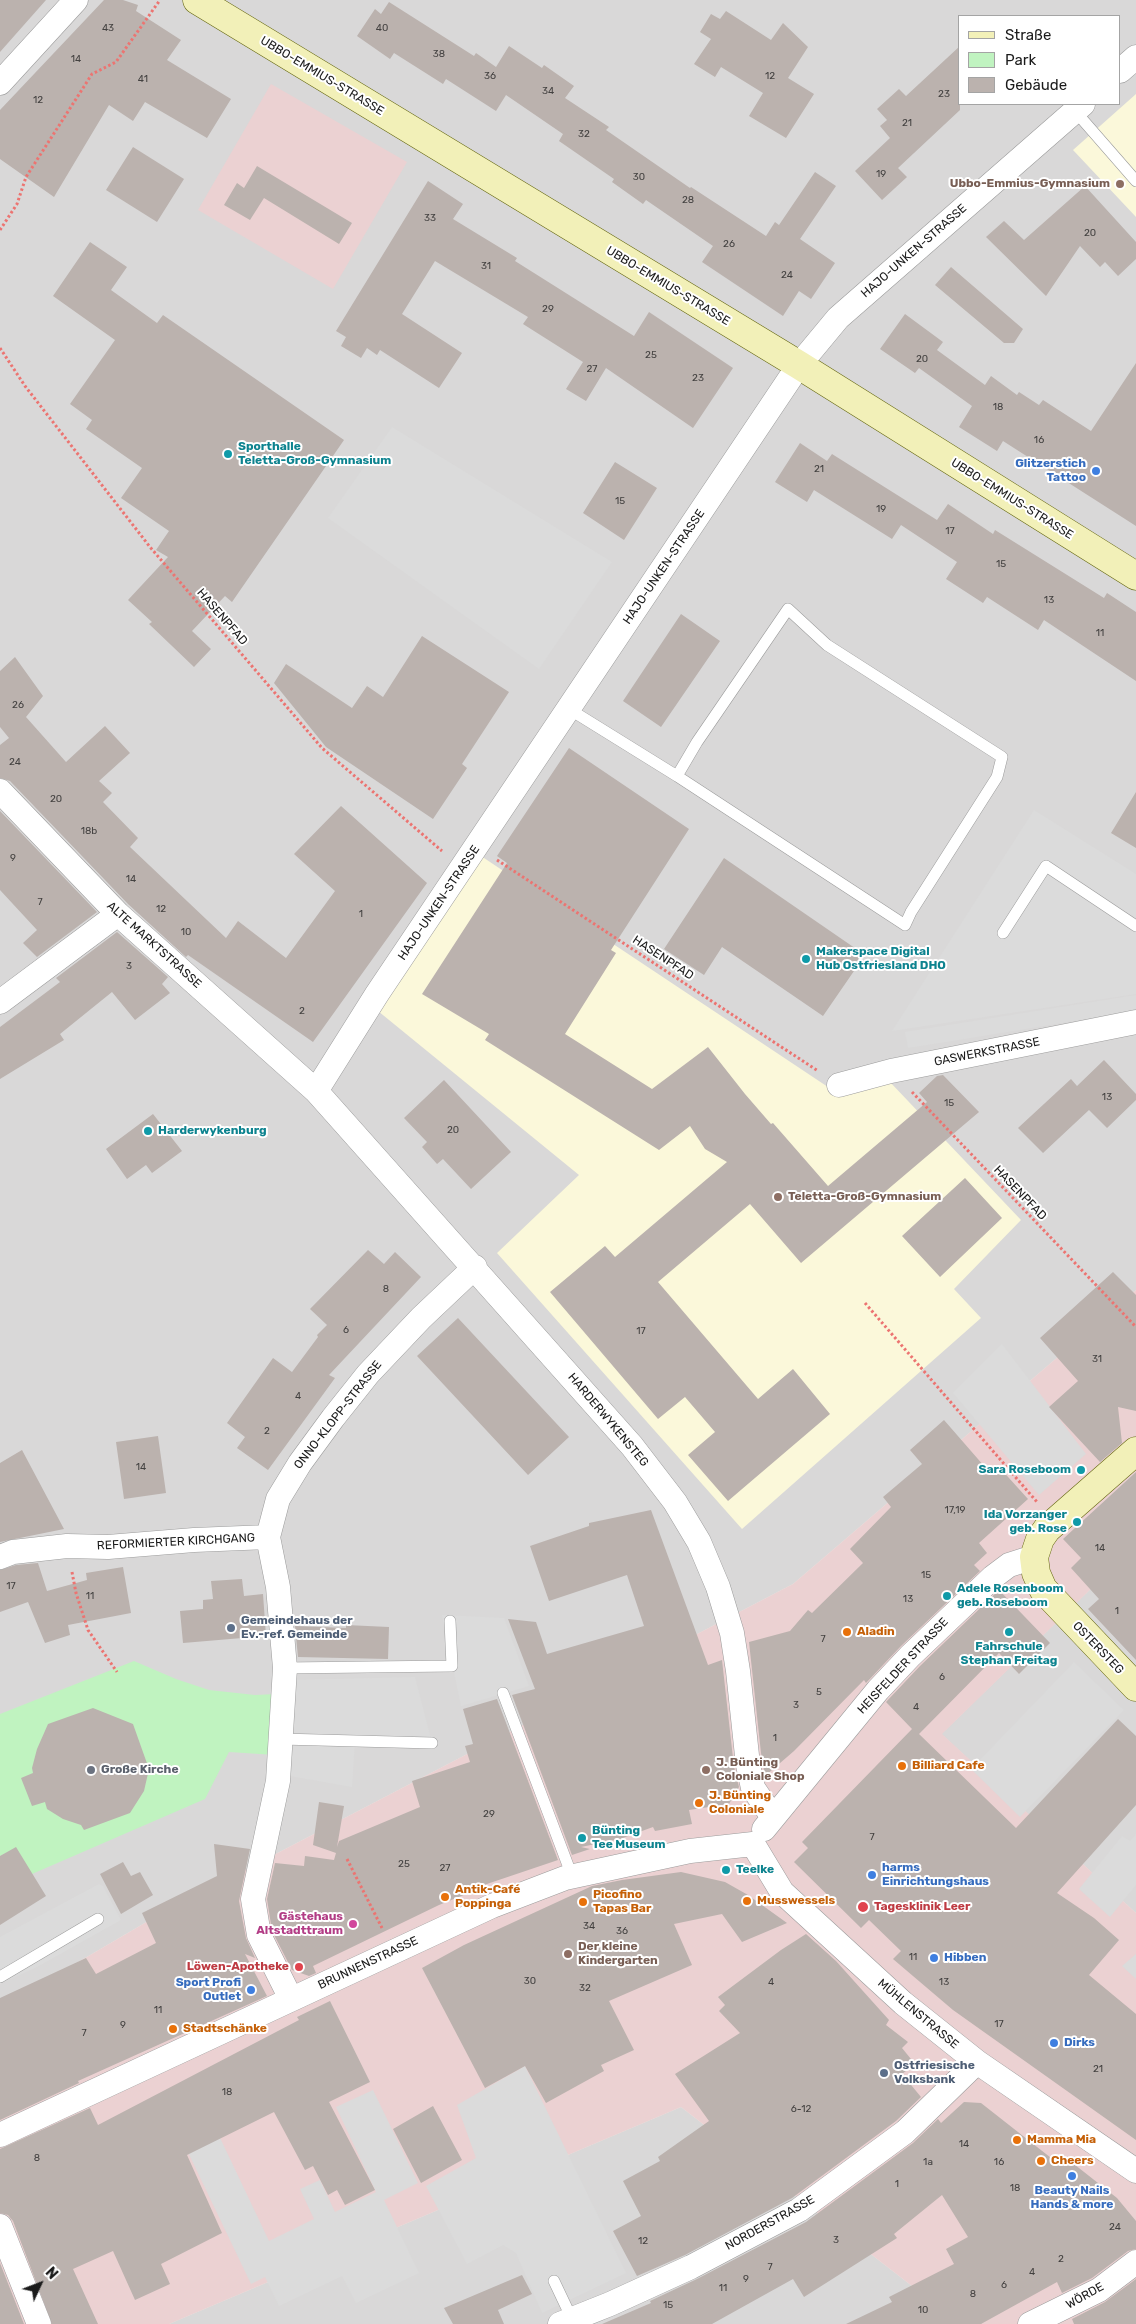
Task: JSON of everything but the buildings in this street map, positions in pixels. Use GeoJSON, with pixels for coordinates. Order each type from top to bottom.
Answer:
{"type":"FeatureCollection","features":[{"type":"Feature","properties":{"kind":"main road","name":"UBBO-EMMIUS-STRASSE"},"geometry":{"type":"LineString","coordinates":[[197,0],[798,365],[1136,576]]}},
{"type":"Feature","properties":{"kind":"main road"},"geometry":{"type":"LineString","coordinates":[[1034,1558],[1040,1539],[1054,1522],[1136,1451]]}},
{"type":"Feature","properties":{"kind":"main road","name":"OSTERSTEG"},"geometry":{"type":"LineString","coordinates":[[1034,1558],[1036,1573],[1043,1589],[1136,1687]]}},
{"type":"Feature","properties":{"kind":"street"},"geometry":{"type":"LineString","coordinates":[[0,83],[76,0]]}},
{"type":"Feature","properties":{"kind":"street"},"geometry":{"type":"LineString","coordinates":[[1121,70],[1136,57]]}},
{"type":"Feature","properties":{"kind":"street","name":"HAJO-UNKEN-STRASSE"},"geometry":{"type":"LineString","coordinates":[[316,1091],[377,994],[798,365],[838,318],[1079,107]]}},
{"type":"Feature","properties":{"kind":"street","name":"ALTE MARKTSTRASSE"},"geometry":{"type":"LineString","coordinates":[[0,791],[118,914],[316,1091]]}},
{"type":"Feature","properties":{"kind":"street"},"geometry":{"type":"LineString","coordinates":[[0,1002],[118,914]]}},
{"type":"Feature","properties":{"kind":"street","name":"GASWERKSTRASSE"},"geometry":{"type":"LineString","coordinates":[[839,1085],[891,1070],[1136,1022]]}},
{"type":"Feature","properties":{"kind":"street","name":"HARDERWYKENSTEG"},"geometry":{"type":"LineString","coordinates":[[316,1091],[475,1267],[632,1446],[675,1502],[699,1542],[718,1587],[732,1634],[748,1765],[753,1788],[772,1816]]}},
{"type":"Feature","properties":{"kind":"street","name":"ONNO-KLOPP-STRASSE"},"geometry":{"type":"LineString","coordinates":[[268,1537],[278,1499],[300,1463],[333,1418],[368,1374],[421,1318],[475,1267]]}},
{"type":"Feature","properties":{"kind":"street","name":"REFORMIERTER KIRCHGANG"},"geometry":{"type":"LineString","coordinates":[[0,1557],[13,1552],[67,1546],[108,1547],[194,1540],[268,1537],[278,1587],[285,1668],[278,1781],[253,1900],[259,1935],[291,1999]]}},
{"type":"Feature","properties":{"kind":"street","name":"HEISFELDER STRASSE"},"geometry":{"type":"LineString","coordinates":[[753,1844],[772,1816],[878,1690],[939,1626],[993,1577],[1009,1566],[1034,1558]]}},
{"type":"Feature","properties":{"kind":"street","name":"BRUNNENSTRASSE"},"geometry":{"type":"LineString","coordinates":[[0,2135],[492,1906],[572,1876],[690,1851],[753,1844]]}},
{"type":"Feature","properties":{"kind":"street","name":"MÜHLENSTRASSE"},"geometry":{"type":"LineString","coordinates":[[753,1844],[782,1892],[903,2003],[976,2062],[1136,2170]]}},
{"type":"Feature","properties":{"kind":"street","name":"NORDERSTRASSE"},"geometry":{"type":"LineString","coordinates":[[566,2322],[691,2267],[799,2210],[861,2167],[906,2132],[976,2062]]}},
{"type":"Feature","properties":{"kind":"street"},"geometry":{"type":"LineString","coordinates":[[0,2226],[39,2324]]}},
{"type":"Feature","properties":{"kind":"street","name":"WÖRDE"},"geometry":{"type":"LineString","coordinates":[[1030,2324],[1099,2290],[1136,2262]]}},
{"type":"Feature","properties":{"kind":"lane"},"geometry":{"type":"LineString","coordinates":[[1079,107],[1136,181]]}},
{"type":"Feature","properties":{"kind":"lane"},"geometry":{"type":"LineString","coordinates":[[569,709],[677,776],[905,925],[910,912],[997,776],[1002,757],[827,645],[788,609],[697,742],[677,776]]}},
{"type":"Feature","properties":{"kind":"lane"},"geometry":{"type":"LineString","coordinates":[[1003,933],[1046,866],[1136,926]]}},
{"type":"Feature","properties":{"kind":"lane"},"geometry":{"type":"LineString","coordinates":[[285,1668],[452,1666],[450,1621]]}},
{"type":"Feature","properties":{"kind":"lane"},"geometry":{"type":"LineString","coordinates":[[503,1693],[572,1876]]}},
{"type":"Feature","properties":{"kind":"lane"},"geometry":{"type":"LineString","coordinates":[[281,1740],[432,1743]]}},
{"type":"Feature","properties":{"kind":"lane"},"geometry":{"type":"LineString","coordinates":[[0,1977],[98,1919]]}},
{"type":"Feature","properties":{"kind":"lane"},"geometry":{"type":"LineString","coordinates":[[554,2281],[566,2322]]}},
{"type":"Feature","properties":{"kind":"path"},"geometry":{"type":"LineString","coordinates":[[0,230],[17,204],[26,177],[92,74],[116,62],[160,0]]}},
{"type":"Feature","properties":{"kind":"path","name":"HASENPFAD"},"geometry":{"type":"LineString","coordinates":[[0,348],[25,386],[150,547],[322,748],[462,868]]}},
{"type":"Feature","properties":{"kind":"path","name":"HASENPFAD"},"geometry":{"type":"LineString","coordinates":[[477,847],[839,1085]]}},
{"type":"Feature","properties":{"kind":"path","name":"HASENPFAD"},"geometry":{"type":"LineString","coordinates":[[891,1070],[1136,1327]]}},
{"type":"Feature","properties":{"kind":"path"},"geometry":{"type":"LineString","coordinates":[[864,1303],[1054,1522]]}},
{"type":"Feature","properties":{"kind":"path"},"geometry":{"type":"LineString","coordinates":[[67,1546],[76,1593],[88,1630],[117,1672]]}},
{"type":"Feature","properties":{"kind":"path"},"geometry":{"type":"LineString","coordinates":[[347,1859],[394,1951]]}},
{"type":"Feature","properties":{"kind":"shaded area"},"geometry":{"type":"Polygon","coordinates":[[[0,0],[1136,0],[1136,1290],[793,1584],[155,1917],[0,2008],[0,0]]]}},
{"type":"Feature","properties":{"kind":"shaded area"},"geometry":{"type":"Polygon","coordinates":[[[271,84],[407,162],[333,289],[198,210],[271,84]]]}},
{"type":"Feature","properties":{"kind":"shaded area","name":"Ubbo-Emmius-Gymnasium"},"geometry":{"type":"Polygon","coordinates":[[[1136,94],[1136,217],[1073,150],[1136,94]]]}},
{"type":"Feature","properties":{"kind":"shaded area"},"geometry":{"type":"Polygon","coordinates":[[[392,427],[612,562],[539,669],[328,518],[392,427]]]}},
{"type":"Feature","properties":{"kind":"shaded area"},"geometry":{"type":"Polygon","coordinates":[[[1034,810],[1136,874],[1136,994],[892,1031],[1034,810]]]}},
{"type":"Feature","properties":{"kind":"shaded area","name":"Teletta-Groß-Gymnasium"},"geometry":{"type":"Polygon","coordinates":[[[481,856],[840,1095],[890,1082],[1021,1220],[954,1289],[981,1318],[742,1529],[497,1253],[579,1175],[378,1011],[481,856]]]}},
{"type":"Feature","properties":{"kind":"shaded area"},"geometry":{"type":"Polygon","coordinates":[[[1136,995],[1136,1011],[908,1048],[905,1032],[1136,995]]]}},
{"type":"Feature","properties":{"kind":"shaded area"},"geometry":{"type":"Polygon","coordinates":[[[1136,1290],[1136,1545],[942,1734],[1136,1913],[1136,2324],[961,2324],[681,2107],[169,2324],[0,2324],[0,2008],[155,1917],[793,1584],[1136,1290]]]}},
{"type":"Feature","properties":{"kind":"shaded area"},"geometry":{"type":"Polygon","coordinates":[[[1002,1344],[1086,1454],[1039,1495],[953,1393],[1002,1344]]]}},
{"type":"Feature","properties":{"kind":"shaded area"},"geometry":{"type":"Polygon","coordinates":[[[1136,1545],[1136,1913],[941,1734],[1136,1545]]]}},
{"type":"Feature","properties":{"kind":"shaded area"},"geometry":{"type":"Polygon","coordinates":[[[442,1615],[504,1618],[529,1686],[461,1706],[442,1615]]]}},
{"type":"Feature","properties":{"kind":"shaded area"},"geometry":{"type":"Polygon","coordinates":[[[1074,1662],[1124,1710],[1020,1817],[971,1769],[1074,1662]]]}},
{"type":"Feature","properties":{"kind":"shaded area"},"geometry":{"type":"Polygon","coordinates":[[[415,1677],[432,1743],[355,1741],[352,1787],[290,1776],[291,1680],[415,1677]]]}},
{"type":"Feature","properties":{"kind":"shaded area"},"geometry":{"type":"Polygon","coordinates":[[[1136,1834],[1136,1885],[1110,1917],[1079,1889],[1122,1836],[1130,1841],[1136,1834]]]}},
{"type":"Feature","properties":{"kind":"shaded area"},"geometry":{"type":"Polygon","coordinates":[[[99,1884],[103,1886],[121,1920],[37,1967],[0,1984],[0,1937],[99,1884]]]}},
{"type":"Feature","properties":{"kind":"shaded area"},"geometry":{"type":"Polygon","coordinates":[[[1136,1954],[1136,1979],[1122,1966],[1136,1954]]]}},
{"type":"Feature","properties":{"kind":"shaded area"},"geometry":{"type":"Polygon","coordinates":[[[525,2066],[626,2273],[542,2313],[516,2253],[503,2245],[467,2264],[426,2186],[476,2158],[457,2105],[525,2066]]]}},
{"type":"Feature","properties":{"kind":"shaded area"},"geometry":{"type":"Polygon","coordinates":[[[194,2083],[269,2241],[314,2219],[300,2189],[320,2180],[335,2212],[376,2192],[336,2107],[373,2090],[418,2183],[384,2200],[419,2273],[356,2303],[342,2276],[279,2306],[265,2277],[251,2284],[186,2148],[194,2083]]]}},
{"type":"Feature","properties":{"kind":"shaded area"},"geometry":{"type":"Polygon","coordinates":[[[681,2107],[961,2324],[169,2324],[681,2107]]]}},
{"type":"Feature","properties":{"kind":"green space"},"geometry":{"type":"Polygon","coordinates":[[[134,1661],[176,1679],[209,1690],[255,1695],[276,1694],[275,1755],[229,1752],[205,1799],[32,1874],[16,1848],[0,1856],[0,1714],[134,1661]]]}},
{"type":"Feature","properties":{"kind":"place","name":"Ubbo-Emmius-Gymnasium"},"geometry":{"type":"Point","coordinates":[1120,184]}},
{"type":"Feature","properties":{"kind":"place","name":"Sporthalle Teletta-Groß-Gymnasium"},"geometry":{"type":"Point","coordinates":[228,454]}},
{"type":"Feature","properties":{"kind":"place","name":"Glitzerstich Tattoo"},"geometry":{"type":"Point","coordinates":[1096,471]}},
{"type":"Feature","properties":{"kind":"place","name":"Makerspace Digital Hub Ostfriesland DHO"},"geometry":{"type":"Point","coordinates":[806,959]}},
{"type":"Feature","properties":{"kind":"place","name":"Harderwykenburg"},"geometry":{"type":"Point","coordinates":[148,1131]}},
{"type":"Feature","properties":{"kind":"place","name":"Teletta-Groß-Gymnasium"},"geometry":{"type":"Point","coordinates":[778,1197]}},
{"type":"Feature","properties":{"kind":"place","name":"Sara Roseboom"},"geometry":{"type":"Point","coordinates":[1081,1470]}},
{"type":"Feature","properties":{"kind":"place","name":"Ida Vorzanger geb. Rose"},"geometry":{"type":"Point","coordinates":[1077,1522]}},
{"type":"Feature","properties":{"kind":"place","name":"Adele Rosenboom geb. Roseboom"},"geometry":{"type":"Point","coordinates":[947,1596]}},
{"type":"Feature","properties":{"kind":"place","name":"Gemeindehaus der Ev.-ref. Gemeinde"},"geometry":{"type":"Point","coordinates":[231,1628]}},
{"type":"Feature","properties":{"kind":"place","name":"Aladin"},"geometry":{"type":"Point","coordinates":[847,1632]}},
{"type":"Feature","properties":{"kind":"place","name":"Fahrschule Stephan Freitag"},"geometry":{"type":"Point","coordinates":[1009,1632]}},
{"type":"Feature","properties":{"kind":"place","name":"Billiard Cafe"},"geometry":{"type":"Point","coordinates":[902,1766]}},
{"type":"Feature","properties":{"kind":"place","name":"Große Kirche"},"geometry":{"type":"Point","coordinates":[91,1770]}},
{"type":"Feature","properties":{"kind":"place","name":"J. Bünting Coloniale Shop"},"geometry":{"type":"Point","coordinates":[706,1770]}},
{"type":"Feature","properties":{"kind":"place","name":"J. Bünting Coloniale"},"geometry":{"type":"Point","coordinates":[699,1803]}},
{"type":"Feature","properties":{"kind":"place","name":"Bünting Tee Museum"},"geometry":{"type":"Point","coordinates":[582,1838]}},
{"type":"Feature","properties":{"kind":"place","name":"Teelke"},"geometry":{"type":"Point","coordinates":[726,1870]}},
{"type":"Feature","properties":{"kind":"place","name":"harms Einrichtungshaus"},"geometry":{"type":"Point","coordinates":[872,1875]}},
{"type":"Feature","properties":{"kind":"place","name":"Antik-Café Poppinga"},"geometry":{"type":"Point","coordinates":[445,1897]}},
{"type":"Feature","properties":{"kind":"place","name":"Musswessels"},"geometry":{"type":"Point","coordinates":[747,1901]}},
{"type":"Feature","properties":{"kind":"place","name":"Picofino Tapas Bar"},"geometry":{"type":"Point","coordinates":[583,1902]}},
{"type":"Feature","properties":{"kind":"place","name":"Tagesklinik Leer"},"geometry":{"type":"Point","coordinates":[863,1907]}},
{"type":"Feature","properties":{"kind":"place","name":"Gästehaus Altstadttraum"},"geometry":{"type":"Point","coordinates":[353,1924]}},
{"type":"Feature","properties":{"kind":"place","name":"Der kleine Kindergarten"},"geometry":{"type":"Point","coordinates":[568,1954]}},
{"type":"Feature","properties":{"kind":"place","name":"Hibben"},"geometry":{"type":"Point","coordinates":[934,1958]}},
{"type":"Feature","properties":{"kind":"place","name":"Löwen-Apotheke"},"geometry":{"type":"Point","coordinates":[299,1967]}},
{"type":"Feature","properties":{"kind":"place","name":"Sport Profi Outlet"},"geometry":{"type":"Point","coordinates":[251,1990]}},
{"type":"Feature","properties":{"kind":"place","name":"Stadtschänke"},"geometry":{"type":"Point","coordinates":[173,2029]}},
{"type":"Feature","properties":{"kind":"place","name":"Dirks"},"geometry":{"type":"Point","coordinates":[1054,2043]}},
{"type":"Feature","properties":{"kind":"place","name":"Ostfriesische Volksbank"},"geometry":{"type":"Point","coordinates":[884,2073]}},
{"type":"Feature","properties":{"kind":"place","name":"Mamma Mia"},"geometry":{"type":"Point","coordinates":[1017,2140]}},
{"type":"Feature","properties":{"kind":"place","name":"Cheers"},"geometry":{"type":"Point","coordinates":[1041,2161]}},
{"type":"Feature","properties":{"kind":"place","name":"Beauty Nails Hands & more"},"geometry":{"type":"Point","coordinates":[1072,2176]}}]}
